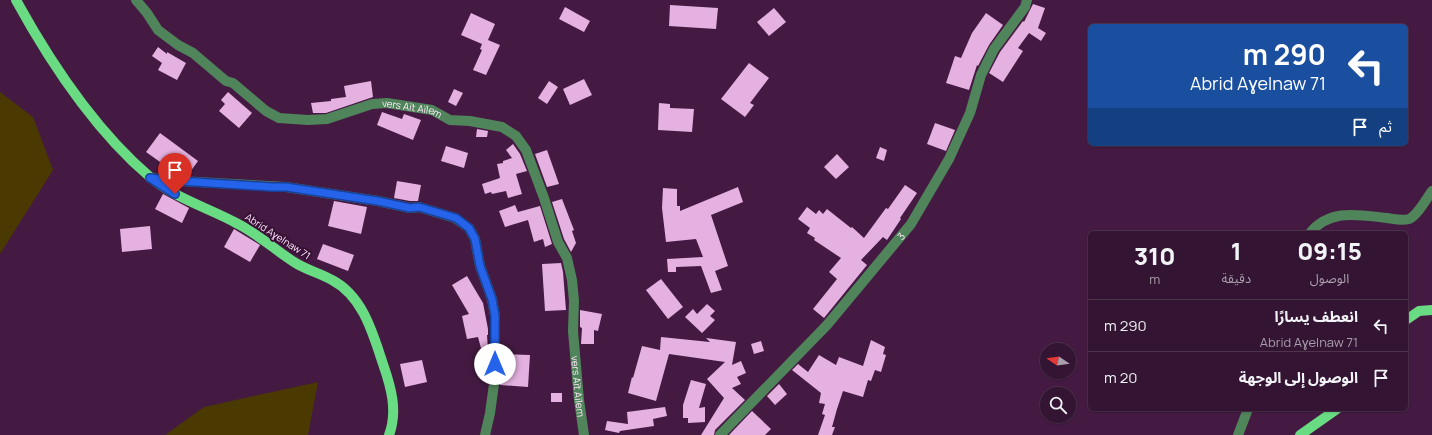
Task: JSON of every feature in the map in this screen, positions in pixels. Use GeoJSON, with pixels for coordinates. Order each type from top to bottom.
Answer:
{"type":"FeatureCollection","features":[{"type":"Feature","properties":{"kind":"main road","name":"Abrid Aɣelnaw 71"},"geometry":{"type":"LineString","coordinates":[[16,0],[28,22],[94,119],[150,178],[181,197],[239,224],[296,263],[333,280],[346,290],[359,305],[370,326],[391,388],[393,410],[389,435]]}},
{"type":"Feature","properties":{"kind":"main road"},"geometry":{"type":"LineString","coordinates":[[1408,319],[1419,311],[1432,310]]}},
{"type":"Feature","properties":{"kind":"main road"},"geometry":{"type":"LineString","coordinates":[[1300,435],[1334,411]]}},
{"type":"Feature","properties":{"kind":"street","name":"vers Aït Aïlem"},"geometry":{"type":"LineString","coordinates":[[136,0],[158,30],[178,45],[193,53],[226,81],[233,83],[266,111],[280,118],[308,120],[327,119],[356,108],[372,104],[387,103],[432,110],[450,120],[470,121],[502,127],[516,136],[526,150],[544,198],[558,242],[567,258],[572,280],[574,301],[573,331],[579,400],[584,435]]}},
{"type":"Feature","properties":{"kind":"street","name":"3"},"geometry":{"type":"LineString","coordinates":[[720,435],[827,325],[911,224],[949,159],[970,113],[981,75],[994,49],[1025,6],[1027,0]]}},
{"type":"Feature","properties":{"kind":"street"},"geometry":{"type":"LineString","coordinates":[[150,178],[286,187],[378,201],[410,208],[419,207],[456,218],[469,228],[475,239],[480,266],[492,299],[495,316],[495,377],[486,435]]}},
{"type":"Feature","properties":{"kind":"street"},"geometry":{"type":"LineString","coordinates":[[1312,231],[1317,225],[1330,218],[1342,215],[1353,214],[1400,220],[1410,219],[1416,214],[1432,191]]}},
{"type":"Feature","properties":{"kind":"street"},"geometry":{"type":"LineString","coordinates":[[1238,435],[1247,411]]}},
{"type":"Feature","properties":{"kind":"shaded area"},"geometry":{"type":"Polygon","coordinates":[[[0,92],[33,117],[53,170],[0,254],[0,92]]]}},
{"type":"Feature","properties":{"kind":"shaded area"},"geometry":{"type":"Polygon","coordinates":[[[318,382],[308,435],[165,435],[204,407],[318,382]]]}},
{"type":"Feature","properties":{"kind":"building"},"geometry":{"type":"Polygon","coordinates":[[[1033,4],[1045,8],[1038,28],[1046,33],[1041,41],[1029,33],[1018,48],[1023,51],[1003,82],[989,73],[1000,52],[1023,21],[1024,22],[1033,4]]]}},
{"type":"Feature","properties":{"kind":"building"},"geometry":{"type":"Polygon","coordinates":[[[670,5],[718,8],[716,29],[669,26],[670,5]]]}},
{"type":"Feature","properties":{"kind":"building"},"geometry":{"type":"Polygon","coordinates":[[[565,7],[590,21],[584,32],[559,19],[565,7]]]}},
{"type":"Feature","properties":{"kind":"building"},"geometry":{"type":"Polygon","coordinates":[[[774,8],[786,22],[769,36],[757,22],[774,8]]]}},
{"type":"Feature","properties":{"kind":"building"},"geometry":{"type":"Polygon","coordinates":[[[471,13],[495,24],[488,40],[500,45],[486,75],[473,70],[482,50],[480,49],[482,44],[461,35],[471,13]]]}},
{"type":"Feature","properties":{"kind":"building"},"geometry":{"type":"Polygon","coordinates":[[[986,13],[1003,25],[989,45],[978,66],[977,65],[969,90],[946,83],[955,56],[961,58],[972,33],[986,13]]]}},
{"type":"Feature","properties":{"kind":"building"},"geometry":{"type":"Polygon","coordinates":[[[158,47],[167,54],[167,52],[186,63],[177,80],[158,70],[162,63],[152,56],[158,47]]]}},
{"type":"Feature","properties":{"kind":"building"},"geometry":{"type":"Polygon","coordinates":[[[749,63],[769,78],[750,103],[754,105],[745,117],[721,99],[749,63]]]}},
{"type":"Feature","properties":{"kind":"building"},"geometry":{"type":"Polygon","coordinates":[[[584,79],[592,95],[570,105],[563,89],[584,79]]]}},
{"type":"Feature","properties":{"kind":"building"},"geometry":{"type":"Polygon","coordinates":[[[371,81],[373,97],[326,113],[313,113],[311,103],[331,101],[331,99],[346,97],[344,86],[371,81]]]}},
{"type":"Feature","properties":{"kind":"building"},"geometry":{"type":"Polygon","coordinates":[[[549,81],[558,87],[547,104],[538,98],[549,81]]]}},
{"type":"Feature","properties":{"kind":"building"},"geometry":{"type":"Polygon","coordinates":[[[454,89],[463,93],[456,106],[448,102],[454,89]]]}},
{"type":"Feature","properties":{"kind":"building"},"geometry":{"type":"Polygon","coordinates":[[[228,92],[252,113],[239,128],[219,111],[225,104],[221,100],[228,92]]]}},
{"type":"Feature","properties":{"kind":"building"},"geometry":{"type":"Polygon","coordinates":[[[659,103],[670,104],[670,108],[694,109],[692,132],[658,130],[659,103]]]}},
{"type":"Feature","properties":{"kind":"building"},"geometry":{"type":"Polygon","coordinates":[[[382,112],[402,119],[404,114],[421,120],[413,140],[377,125],[382,112]]]}},
{"type":"Feature","properties":{"kind":"building"},"geometry":{"type":"Polygon","coordinates":[[[935,123],[955,130],[946,151],[927,144],[935,123]]]}},
{"type":"Feature","properties":{"kind":"building"},"geometry":{"type":"Polygon","coordinates":[[[477,129],[488,131],[487,137],[476,137],[477,129]]]}},
{"type":"Feature","properties":{"kind":"building"},"geometry":{"type":"Polygon","coordinates":[[[160,133],[198,161],[188,175],[177,174],[146,152],[160,133]]]}},
{"type":"Feature","properties":{"kind":"building"},"geometry":{"type":"Polygon","coordinates":[[[513,144],[520,154],[527,171],[516,174],[522,194],[508,198],[506,191],[485,194],[482,184],[500,178],[497,164],[503,163],[503,161],[512,158],[506,150],[513,144]]]}},
{"type":"Feature","properties":{"kind":"building"},"geometry":{"type":"Polygon","coordinates":[[[446,146],[468,153],[464,168],[441,161],[446,146]]]}},
{"type":"Feature","properties":{"kind":"building"},"geometry":{"type":"Polygon","coordinates":[[[880,147],[887,150],[884,161],[876,158],[880,147]]]}},
{"type":"Feature","properties":{"kind":"building"},"geometry":{"type":"Polygon","coordinates":[[[547,150],[559,184],[547,187],[535,154],[547,150]]]}},
{"type":"Feature","properties":{"kind":"building"},"geometry":{"type":"Polygon","coordinates":[[[837,154],[849,167],[836,179],[824,167],[837,154]]]}},
{"type":"Feature","properties":{"kind":"building"},"geometry":{"type":"Polygon","coordinates":[[[397,181],[421,185],[418,201],[394,198],[397,181]]]}},
{"type":"Feature","properties":{"kind":"building"},"geometry":{"type":"Polygon","coordinates":[[[905,185],[917,193],[887,240],[883,237],[861,260],[867,265],[824,318],[813,309],[837,279],[829,272],[841,258],[814,240],[815,238],[807,233],[810,228],[798,219],[807,207],[816,214],[819,210],[823,214],[827,209],[851,228],[852,227],[864,238],[886,208],[888,209],[905,185]]]}},
{"type":"Feature","properties":{"kind":"building"},"geometry":{"type":"Polygon","coordinates":[[[738,187],[743,202],[711,215],[728,266],[715,271],[722,290],[711,293],[701,266],[676,267],[676,272],[668,272],[667,259],[703,257],[696,239],[666,242],[662,208],[663,188],[677,189],[677,206],[680,206],[680,211],[738,187]]]}},
{"type":"Feature","properties":{"kind":"building"},"geometry":{"type":"Polygon","coordinates":[[[163,194],[189,208],[182,223],[155,209],[163,194]]]}},
{"type":"Feature","properties":{"kind":"building"},"geometry":{"type":"Polygon","coordinates":[[[562,199],[574,230],[572,231],[576,243],[571,252],[564,239],[552,202],[562,199]]]}},
{"type":"Feature","properties":{"kind":"building"},"geometry":{"type":"Polygon","coordinates":[[[334,201],[367,207],[361,234],[328,226],[334,201]]]}},
{"type":"Feature","properties":{"kind":"building"},"geometry":{"type":"Polygon","coordinates":[[[515,205],[518,212],[540,206],[552,244],[545,247],[543,239],[534,242],[528,220],[505,227],[499,211],[515,205]]]}},
{"type":"Feature","properties":{"kind":"building"},"geometry":{"type":"Polygon","coordinates":[[[150,226],[152,249],[122,252],[120,229],[150,226]]]}},
{"type":"Feature","properties":{"kind":"building"},"geometry":{"type":"Polygon","coordinates":[[[234,229],[260,245],[250,262],[224,247],[234,229]]]}},
{"type":"Feature","properties":{"kind":"building"},"geometry":{"type":"Polygon","coordinates":[[[323,244],[354,255],[348,271],[317,259],[323,244]]]}},
{"type":"Feature","properties":{"kind":"building"},"geometry":{"type":"Polygon","coordinates":[[[561,263],[566,310],[545,311],[542,264],[561,263]]]}},
{"type":"Feature","properties":{"kind":"building"},"geometry":{"type":"Polygon","coordinates":[[[467,276],[483,303],[488,329],[488,350],[482,352],[478,337],[467,339],[462,316],[469,314],[452,285],[467,276]]]}},
{"type":"Feature","properties":{"kind":"building"},"geometry":{"type":"Polygon","coordinates":[[[661,279],[683,307],[668,319],[646,290],[661,279]]]}},
{"type":"Feature","properties":{"kind":"building"},"geometry":{"type":"Polygon","coordinates":[[[707,304],[715,311],[710,316],[715,320],[702,333],[685,317],[693,309],[697,314],[707,304]]]}},
{"type":"Feature","properties":{"kind":"building"},"geometry":{"type":"Polygon","coordinates":[[[580,310],[602,314],[598,331],[594,330],[594,344],[581,344],[582,328],[580,327],[580,310]]]}},
{"type":"Feature","properties":{"kind":"building"},"geometry":{"type":"Polygon","coordinates":[[[661,337],[710,342],[706,338],[736,342],[732,365],[741,361],[746,373],[737,377],[741,384],[732,388],[745,400],[715,430],[714,435],[701,435],[724,398],[707,379],[725,362],[669,354],[656,401],[628,393],[642,346],[660,350],[661,337]]]}},
{"type":"Feature","properties":{"kind":"building"},"geometry":{"type":"Polygon","coordinates":[[[871,340],[885,347],[883,354],[886,355],[881,372],[875,370],[871,381],[868,380],[863,397],[843,391],[832,427],[835,427],[832,435],[818,435],[825,415],[822,414],[825,404],[819,403],[821,393],[792,370],[798,364],[808,372],[819,355],[836,365],[839,357],[863,366],[871,340]]]}},
{"type":"Feature","properties":{"kind":"building"},"geometry":{"type":"Polygon","coordinates":[[[761,341],[764,351],[754,354],[751,344],[761,341]]]}},
{"type":"Feature","properties":{"kind":"building"},"geometry":{"type":"Polygon","coordinates":[[[502,354],[530,355],[528,387],[500,385],[502,354]]]}},
{"type":"Feature","properties":{"kind":"building"},"geometry":{"type":"Polygon","coordinates":[[[422,360],[427,382],[405,387],[400,364],[422,360]]]}},
{"type":"Feature","properties":{"kind":"building"},"geometry":{"type":"Polygon","coordinates":[[[691,380],[706,384],[699,408],[705,407],[705,422],[688,423],[688,418],[683,418],[683,405],[691,380]]]}},
{"type":"Feature","properties":{"kind":"building"},"geometry":{"type":"Polygon","coordinates":[[[779,384],[787,394],[775,405],[767,396],[779,384]]]}},
{"type":"Feature","properties":{"kind":"building"},"geometry":{"type":"Polygon","coordinates":[[[551,393],[562,393],[562,402],[551,402],[551,393]]]}},
{"type":"Feature","properties":{"kind":"building"},"geometry":{"type":"Polygon","coordinates":[[[665,407],[667,416],[653,419],[654,426],[620,431],[619,433],[605,430],[607,421],[628,424],[627,412],[665,407]]]}},
{"type":"Feature","properties":{"kind":"building"},"geometry":{"type":"Polygon","coordinates":[[[752,411],[771,429],[765,435],[729,435],[752,411]]]}},
{"type":"Feature","properties":{"kind":"route"},"geometry":{"type":"LineString","coordinates":[[175,194],[150,178],[286,187],[378,201],[396,206],[410,208],[419,207],[456,218],[469,228],[475,239],[480,266],[492,299],[495,316],[495,364]]}}]}
